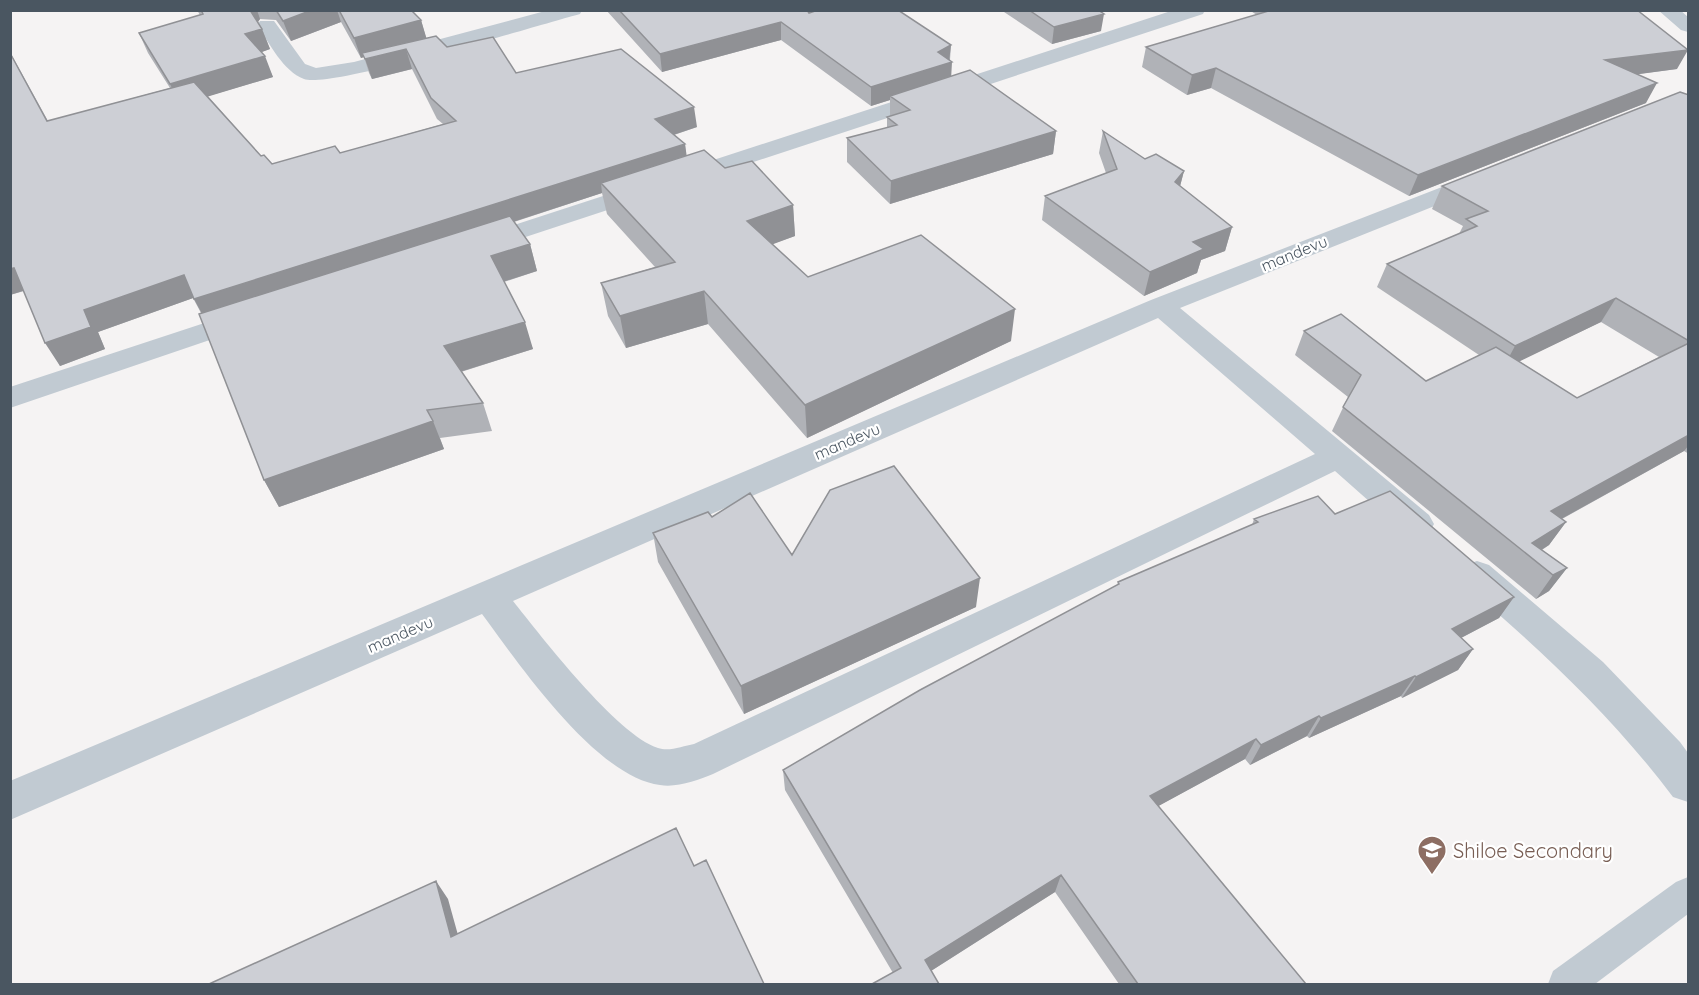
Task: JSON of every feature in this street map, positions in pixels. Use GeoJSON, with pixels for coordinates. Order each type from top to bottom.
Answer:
{"type":"FeatureCollection","features":[{"type":"Feature","properties":{"kind":"street"},"geometry":{"type":"LineString","coordinates":[[267,25],[298,68],[313,75],[355,68],[573,10]]}},
{"type":"Feature","properties":{"kind":"street"},"geometry":{"type":"LineString","coordinates":[[455,252],[670,183],[1110,36],[1196,10]]}},
{"type":"Feature","properties":{"kind":"street"},"geometry":{"type":"LineString","coordinates":[[1667,10],[1689,26]]}},
{"type":"Feature","properties":{"kind":"street","name":"mandevu"},"geometry":{"type":"LineString","coordinates":[[10,801],[1161,306],[1502,170]]}},
{"type":"Feature","properties":{"kind":"street"},"geometry":{"type":"LineString","coordinates":[[1161,306],[1522,612],[1658,742],[1689,784]]}},
{"type":"Feature","properties":{"kind":"street"},"geometry":{"type":"LineString","coordinates":[[10,398],[273,309]]}},
{"type":"Feature","properties":{"kind":"street"},"geometry":{"type":"LineString","coordinates":[[488,596],[568,695],[604,730],[641,760],[660,767],[689,763],[710,756],[1338,456]]}},
{"type":"Feature","properties":{"kind":"lane"},"geometry":{"type":"LineString","coordinates":[[1566,984],[1689,894]]}},
{"type":"Feature","properties":{"kind":"building"},"geometry":{"type":"Polygon","coordinates":[[[201,10],[250,10],[262,29],[245,34],[265,56],[170,84],[139,33],[203,14],[201,10]]]}},
{"type":"Feature","properties":{"kind":"building"},"geometry":{"type":"Polygon","coordinates":[[[276,10],[312,10],[283,21],[276,10]]]}},
{"type":"Feature","properties":{"kind":"building"},"geometry":{"type":"Polygon","coordinates":[[[339,10],[411,10],[421,20],[354,38],[339,10]]]}},
{"type":"Feature","properties":{"kind":"building"},"geometry":{"type":"Polygon","coordinates":[[[619,10],[807,10],[809,13],[818,10],[898,10],[951,45],[938,52],[952,62],[871,87],[781,22],[660,54],[619,10]]]}},
{"type":"Feature","properties":{"kind":"building"},"geometry":{"type":"Polygon","coordinates":[[[1029,10],[1098,10],[1104,14],[1054,27],[1029,10]]]}},
{"type":"Feature","properties":{"kind":"building"},"geometry":{"type":"Polygon","coordinates":[[[1272,10],[1637,10],[1688,50],[1605,60],[1657,83],[1418,175],[1216,68],[1192,75],[1146,47],[1272,10]]]}},
{"type":"Feature","properties":{"kind":"building"},"geometry":{"type":"Polygon","coordinates":[[[436,36],[447,47],[493,37],[516,73],[621,49],[694,107],[655,119],[685,144],[194,299],[184,275],[84,310],[91,327],[45,343],[14,268],[10,269],[10,53],[47,121],[194,82],[261,156],[264,155],[272,164],[335,146],[340,153],[456,121],[431,98],[406,49],[365,59],[362,53],[436,36]]]}},
{"type":"Feature","properties":{"kind":"building"},"geometry":{"type":"Polygon","coordinates":[[[970,70],[1056,131],[891,181],[847,138],[897,125],[887,117],[910,110],[890,96],[970,70]]]}},
{"type":"Feature","properties":{"kind":"building"},"geometry":{"type":"Polygon","coordinates":[[[1680,92],[1689,95],[1689,341],[1616,298],[1515,346],[1387,264],[1477,226],[1466,219],[1488,211],[1442,186],[1680,92]]]}},
{"type":"Feature","properties":{"kind":"building"},"geometry":{"type":"Polygon","coordinates":[[[1103,131],[1145,159],[1156,154],[1184,171],[1175,182],[1232,227],[1193,242],[1204,249],[1150,272],[1045,196],[1117,169],[1103,131]]]}},
{"type":"Feature","properties":{"kind":"building"},"geometry":{"type":"Polygon","coordinates":[[[704,150],[725,168],[752,161],[793,205],[747,221],[808,277],[921,235],[1015,309],[805,405],[704,291],[620,316],[601,283],[675,262],[601,183],[704,150]]]}},
{"type":"Feature","properties":{"kind":"building"},"geometry":{"type":"Polygon","coordinates":[[[510,216],[530,244],[491,256],[525,322],[444,346],[483,403],[427,410],[433,421],[264,480],[199,314],[510,216]]]}},
{"type":"Feature","properties":{"kind":"building"},"geometry":{"type":"Polygon","coordinates":[[[1341,314],[1426,381],[1496,347],[1577,398],[1689,343],[1689,435],[1551,511],[1566,522],[1532,543],[1567,568],[1553,575],[1343,407],[1361,375],[1304,331],[1341,314]]]}},
{"type":"Feature","properties":{"kind":"building"},"geometry":{"type":"Polygon","coordinates":[[[894,466],[980,578],[741,686],[653,533],[708,512],[712,517],[750,493],[792,555],[830,490],[894,466]]]}},
{"type":"Feature","properties":{"kind":"building"},"geometry":{"type":"Polygon","coordinates":[[[1390,491],[1514,597],[1452,629],[1473,649],[1416,677],[1321,718],[1319,716],[1261,745],[1256,739],[1150,796],[1306,984],[1138,984],[1061,875],[925,960],[939,984],[872,984],[901,968],[783,770],[920,690],[1119,584],[1118,582],[1258,522],[1254,519],[1318,496],[1335,514],[1390,491]]]}},
{"type":"Feature","properties":{"kind":"building"},"geometry":{"type":"Polygon","coordinates":[[[676,828],[694,866],[706,860],[764,984],[209,984],[436,881],[451,937],[676,828]]]}},
{"type":"Feature","properties":{"kind":"place","name":"Shiloe Secondary"},"geometry":{"type":"Point","coordinates":[1432,876]}}]}
